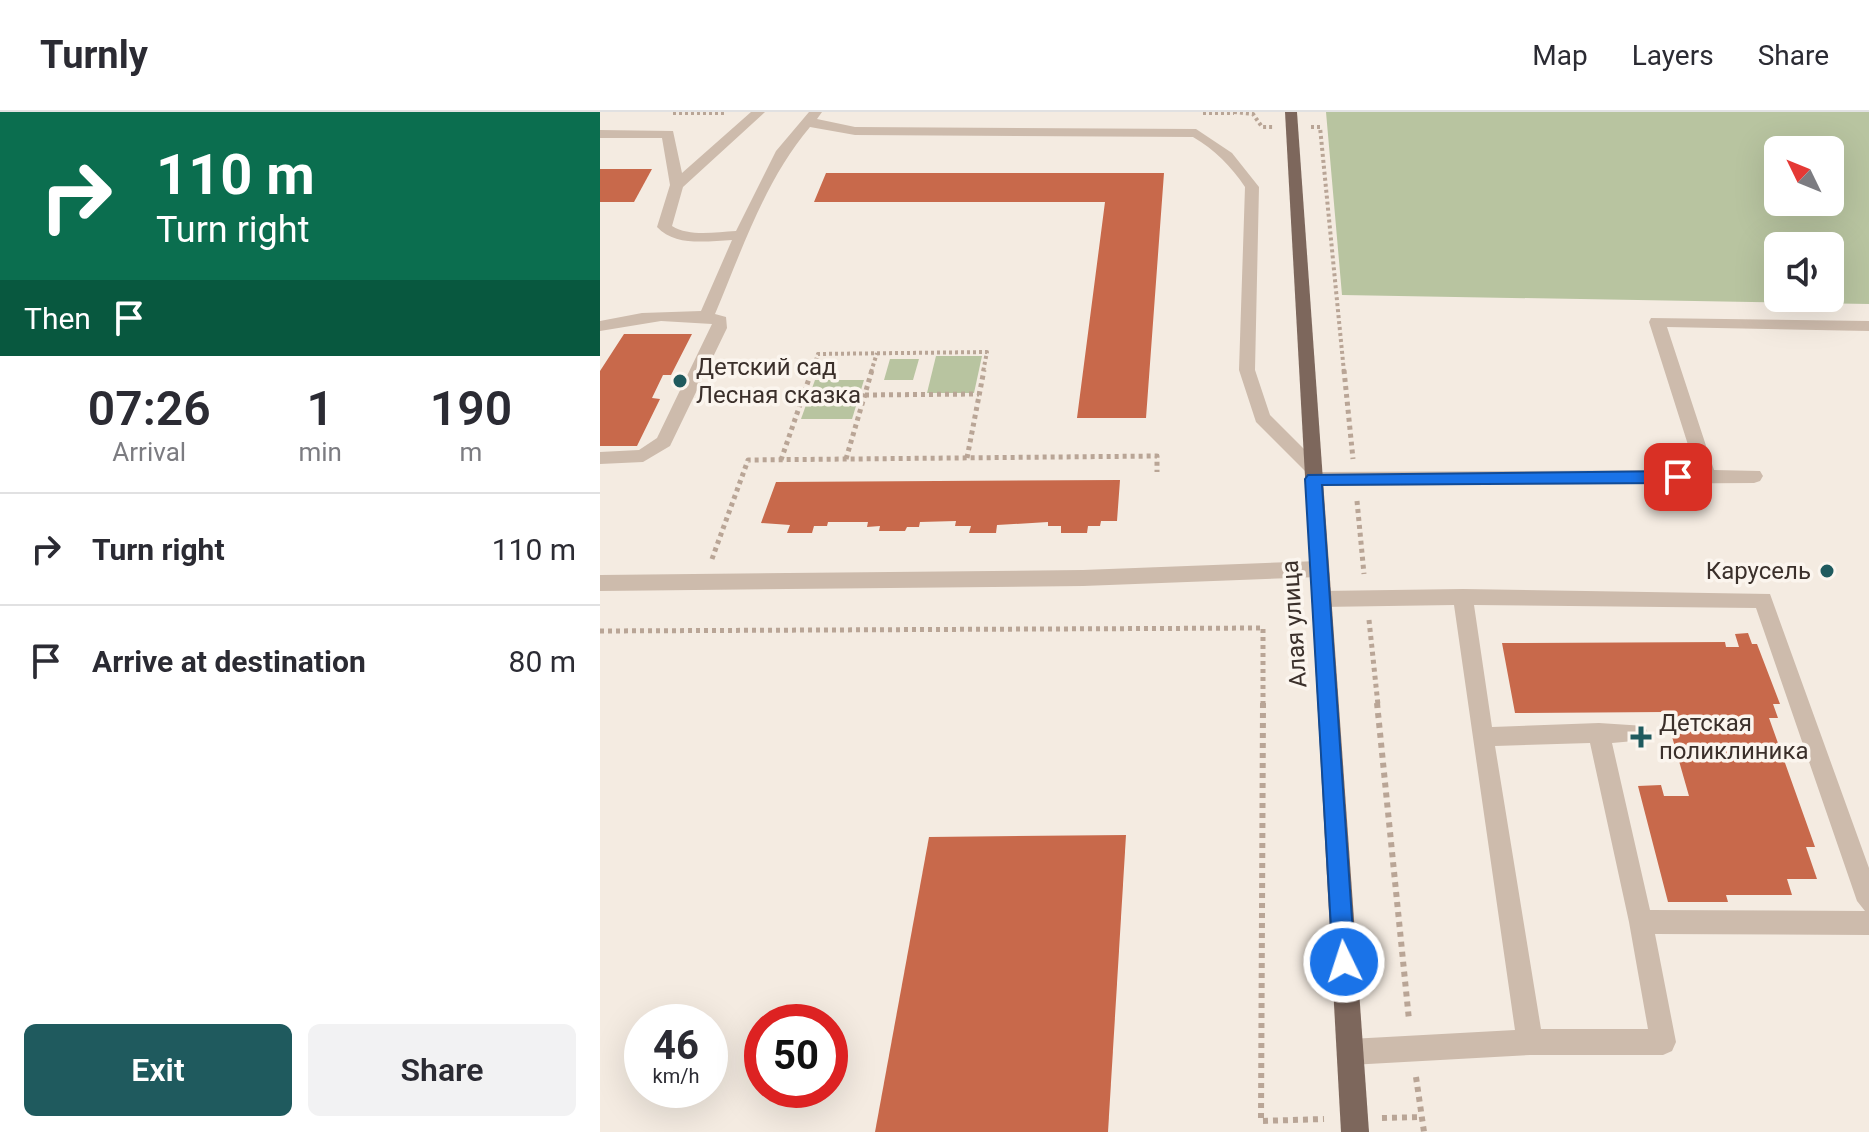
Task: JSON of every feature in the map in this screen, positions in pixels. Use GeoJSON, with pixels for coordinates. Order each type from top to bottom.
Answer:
{"type":"FeatureCollection","features":[{"type":"Feature","properties":{"kind":"main road","name":"Алая улица"},"geometry":{"type":"LineString","coordinates":[[1291,112],[1354,1125]]}},
{"type":"Feature","properties":{"kind":"lane"},"geometry":{"type":"LineString","coordinates":[[677,185],[759,112]]}},
{"type":"Feature","properties":{"kind":"lane"},"geometry":{"type":"LineString","coordinates":[[706,317],[741,235],[783,151],[812,118],[855,131],[1196,133],[1236,161],[1252,187],[1247,370],[1262,418],[1313,474],[1754,476]]}},
{"type":"Feature","properties":{"kind":"lane"},"geometry":{"type":"LineString","coordinates":[[600,134],[668,134],[677,185],[664,227],[667,231],[679,235],[741,235]]}},
{"type":"Feature","properties":{"kind":"lane"},"geometry":{"type":"LineString","coordinates":[[600,326],[628,318],[706,317],[720,321],[664,442],[643,456],[600,458]]}},
{"type":"Feature","properties":{"kind":"lane"},"geometry":{"type":"LineString","coordinates":[[1707,477],[1657,322],[1869,326]]}},
{"type":"Feature","properties":{"kind":"lane"},"geometry":{"type":"LineString","coordinates":[[600,583],[1083,578],[1319,569]]}},
{"type":"Feature","properties":{"kind":"lane"},"geometry":{"type":"LineString","coordinates":[[1463,597],[1530,1042]]}},
{"type":"Feature","properties":{"kind":"lane"},"geometry":{"type":"LineString","coordinates":[[1321,599],[1763,600],[1869,901]]}},
{"type":"Feature","properties":{"kind":"lane"},"geometry":{"type":"LineString","coordinates":[[1350,1052],[1530,1042],[1663,1042],[1641,922],[1599,733]]}},
{"type":"Feature","properties":{"kind":"lane"},"geometry":{"type":"LineString","coordinates":[[1483,737],[1637,733]]}},
{"type":"Feature","properties":{"kind":"lane"},"geometry":{"type":"LineString","coordinates":[[1641,922],[1869,923]]}},
{"type":"Feature","properties":{"kind":"path"},"geometry":{"type":"LineString","coordinates":[[781,460],[818,354],[987,352],[967,458]]}},
{"type":"Feature","properties":{"kind":"path"},"geometry":{"type":"LineString","coordinates":[[846,459],[877,353]]}},
{"type":"Feature","properties":{"kind":"path"},"geometry":{"type":"LineString","coordinates":[[865,395],[979,394]]}},
{"type":"Feature","properties":{"kind":"path"},"geometry":{"type":"LineString","coordinates":[[718,541],[748,460],[1157,456],[1157,472]]}},
{"type":"Feature","properties":{"kind":"path"},"geometry":{"type":"LineString","coordinates":[[600,631],[1263,628],[1261,1121],[1354,1125],[1422,1117]]}},
{"type":"Feature","properties":{"kind":"green space"},"geometry":{"type":"Polygon","coordinates":[[[1326,112],[1869,112],[1869,304],[1844,304],[1844,232],[1764,232],[1764,302],[1342,295],[1326,112]]]}},
{"type":"Feature","properties":{"kind":"green space"},"geometry":{"type":"Polygon","coordinates":[[[936,356],[982,356],[974,393],[927,393],[936,356]]]}},
{"type":"Feature","properties":{"kind":"green space"},"geometry":{"type":"Polygon","coordinates":[[[890,359],[919,359],[913,380],[884,380],[890,359]]]}},
{"type":"Feature","properties":{"kind":"green space"},"geometry":{"type":"Polygon","coordinates":[[[815,380],[864,380],[852,419],[801,419],[815,380]]]}},
{"type":"Feature","properties":{"kind":"building"},"geometry":{"type":"Polygon","coordinates":[[[600,169],[652,169],[634,202],[600,202],[600,169]]]}},
{"type":"Feature","properties":{"kind":"building"},"geometry":{"type":"Polygon","coordinates":[[[826,173],[1164,173],[1146,418],[1077,418],[1105,202],[814,202],[826,173]]]}},
{"type":"Feature","properties":{"kind":"building"},"geometry":{"type":"Polygon","coordinates":[[[624,334],[692,334],[671,375],[663,375],[652,398],[660,399],[637,446],[600,446],[600,371],[624,334]]]}},
{"type":"Feature","properties":{"kind":"building"},"geometry":{"type":"Polygon","coordinates":[[[1120,480],[1117,521],[1101,521],[1100,526],[1088,526],[1087,533],[1061,533],[1061,526],[1048,526],[1048,522],[997,525],[996,533],[969,533],[971,526],[955,526],[956,521],[920,522],[919,527],[907,527],[905,531],[879,531],[880,526],[867,527],[868,522],[828,522],[827,526],[814,526],[812,533],[787,533],[790,525],[761,523],[776,482],[1120,480]]]}},
{"type":"Feature","properties":{"kind":"building"},"geometry":{"type":"Polygon","coordinates":[[[1748,633],[1752,644],[1757,644],[1780,704],[1773,704],[1778,718],[1769,718],[1815,847],[1806,847],[1817,879],[1787,879],[1792,895],[1726,895],[1728,902],[1668,902],[1638,786],[1661,785],[1664,796],[1689,796],[1665,712],[1515,713],[1502,643],[1725,642],[1726,647],[1739,647],[1735,634],[1748,633]]]}},
{"type":"Feature","properties":{"kind":"building"},"geometry":{"type":"Polygon","coordinates":[[[1126,835],[1108,1132],[875,1132],[929,837],[1126,835]]]}},
{"type":"Feature","properties":{"kind":"place","name":"Детский сад Лесная сказка"},"geometry":{"type":"Point","coordinates":[680,381]}},
{"type":"Feature","properties":{"kind":"place","name":"Карусель"},"geometry":{"type":"Point","coordinates":[1827,571]}},
{"type":"Feature","properties":{"kind":"place","name":"Детская поликлиника"},"geometry":{"type":"Point","coordinates":[1641,737]}},
{"type":"Feature","properties":{"kind":"route"},"geometry":{"type":"LineString","coordinates":[[1344,962],[1314,479],[1678,477]]}}]}
